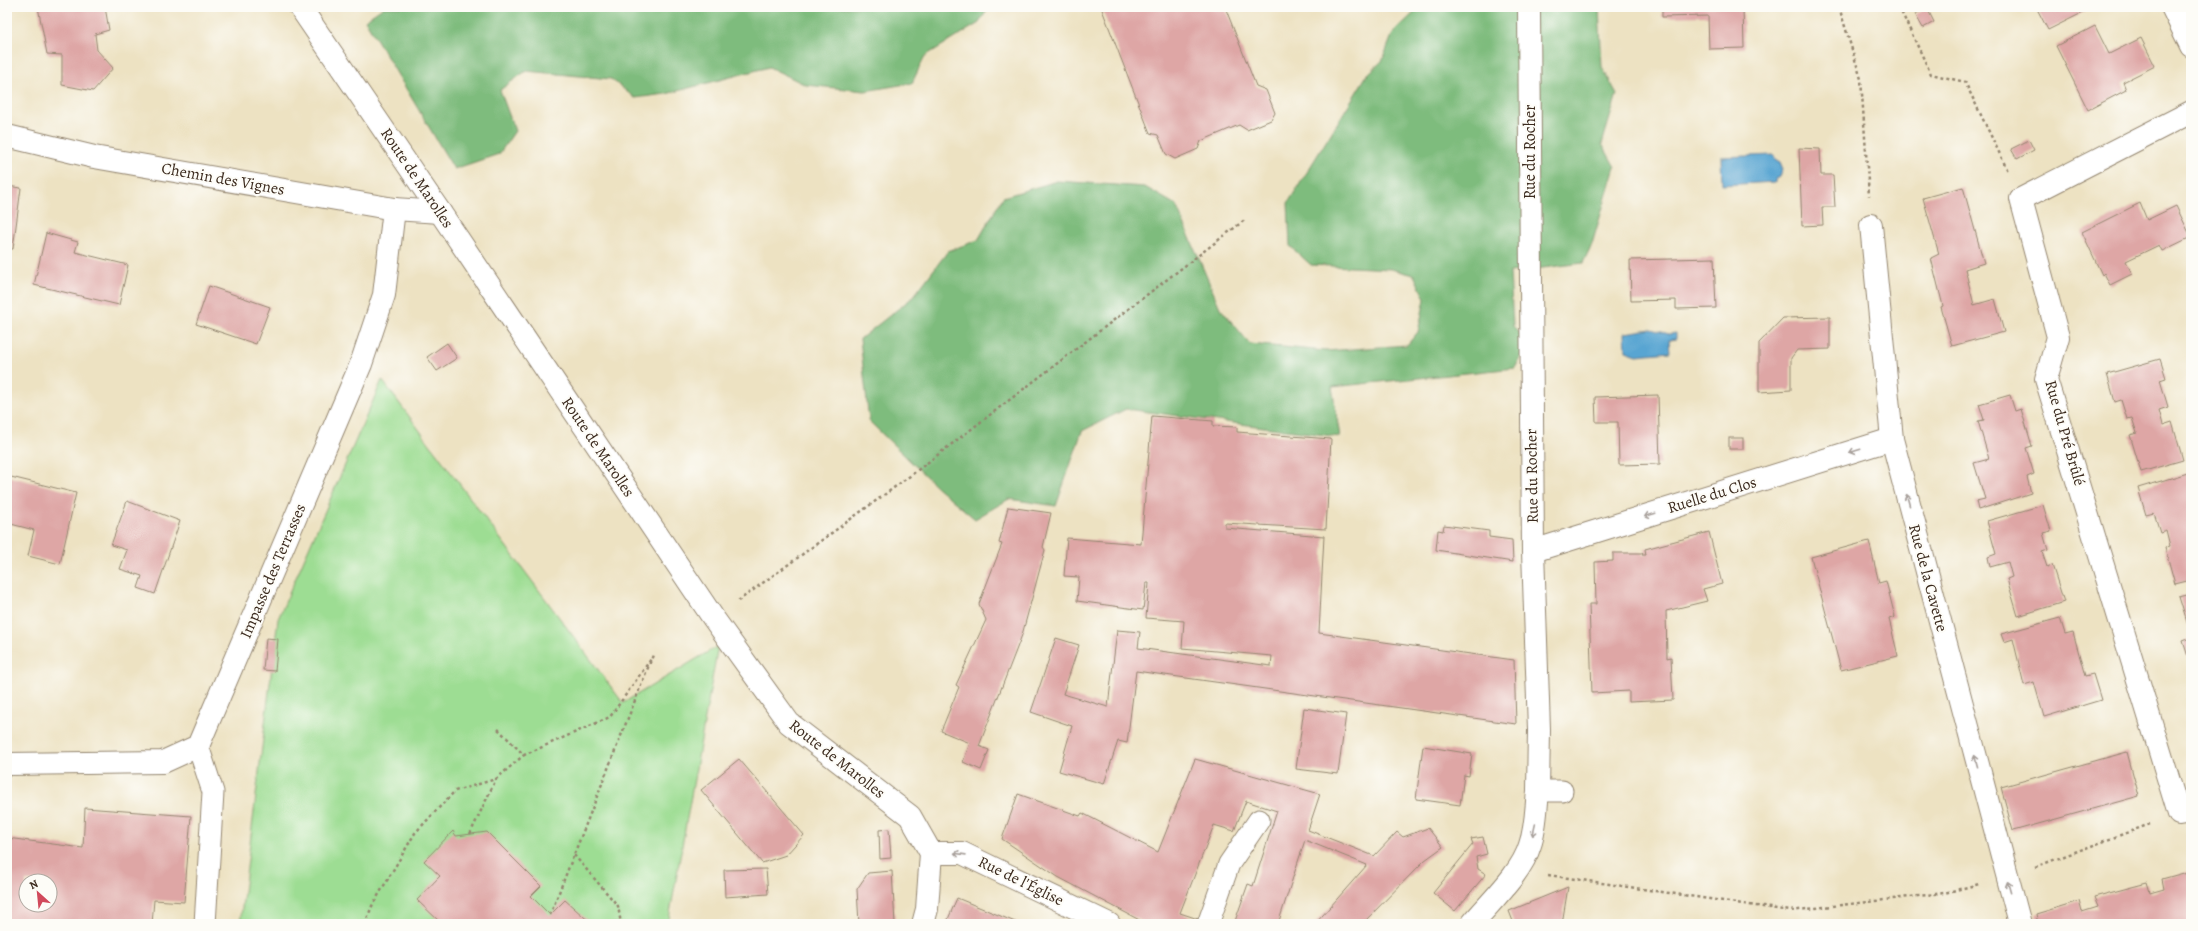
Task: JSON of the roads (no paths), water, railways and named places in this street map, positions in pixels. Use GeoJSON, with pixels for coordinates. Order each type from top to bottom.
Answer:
{"type":"FeatureCollection","features":[{"type":"Feature","properties":{"kind":"street","name":"Route de Marolles"},"geometry":{"type":"LineString","coordinates":[[300,7],[714,619],[789,723],[910,816],[930,853]]}},
{"type":"Feature","properties":{"kind":"street","name":"Rue du Rocher"},"geometry":{"type":"LineString","coordinates":[[1472,924],[1517,870],[1530,847],[1536,823],[1538,791],[1539,730],[1533,551],[1529,7]]}},
{"type":"Feature","properties":{"kind":"street"},"geometry":{"type":"LineString","coordinates":[[2172,7],[2191,46]]}},
{"type":"Feature","properties":{"kind":"street","name":"Rue du Pré Brûlé"},"geometry":{"type":"LineString","coordinates":[[2185,813],[2046,379],[2058,337],[2021,199],[2191,112]]}},
{"type":"Feature","properties":{"kind":"street","name":"Chemin des Vignes"},"geometry":{"type":"LineString","coordinates":[[7,136],[94,157],[394,208],[440,212]]}},
{"type":"Feature","properties":{"kind":"street","name":"Impasse des Terrasses"},"geometry":{"type":"LineString","coordinates":[[198,746],[361,364],[384,295],[394,208]]}},
{"type":"Feature","properties":{"kind":"street","name":"Rue de la Cavette"},"geometry":{"type":"LineString","coordinates":[[1870,225],[1892,439],[2006,878],[2020,924]]}},
{"type":"Feature","properties":{"kind":"street","name":"Ruelle du Clos"},"geometry":{"type":"LineString","coordinates":[[1533,551],[1892,439]]}},
{"type":"Feature","properties":{"kind":"street"},"geometry":{"type":"LineString","coordinates":[[7,764],[163,762],[198,746]]}},
{"type":"Feature","properties":{"kind":"street"},"geometry":{"type":"LineString","coordinates":[[923,924],[927,909],[930,853]]}},
{"type":"Feature","properties":{"kind":"street","name":"Rue de l'Église"},"geometry":{"type":"LineString","coordinates":[[930,853],[962,853],[1109,924]]}},
{"type":"Feature","properties":{"kind":"lane"},"geometry":{"type":"LineString","coordinates":[[198,746],[213,792],[205,924]]}},
{"type":"Feature","properties":{"kind":"lane"},"geometry":{"type":"LineString","coordinates":[[1538,791],[1562,791]]}},
{"type":"Feature","properties":{"kind":"lane"},"geometry":{"type":"LineString","coordinates":[[1208,924],[1229,864],[1259,820]]}},
{"type":"Feature","properties":{"kind":"water"},"geometry":{"type":"Polygon","coordinates":[[[1774,155],[1775,159],[1780,162],[1783,169],[1780,177],[1775,179],[1775,182],[1722,185],[1721,157],[1774,155]]]}},
{"type":"Feature","properties":{"kind":"water"},"geometry":{"type":"Polygon","coordinates":[[[1651,329],[1669,334],[1676,333],[1676,339],[1669,340],[1670,352],[1637,355],[1626,351],[1625,333],[1651,329]]]}}]}
